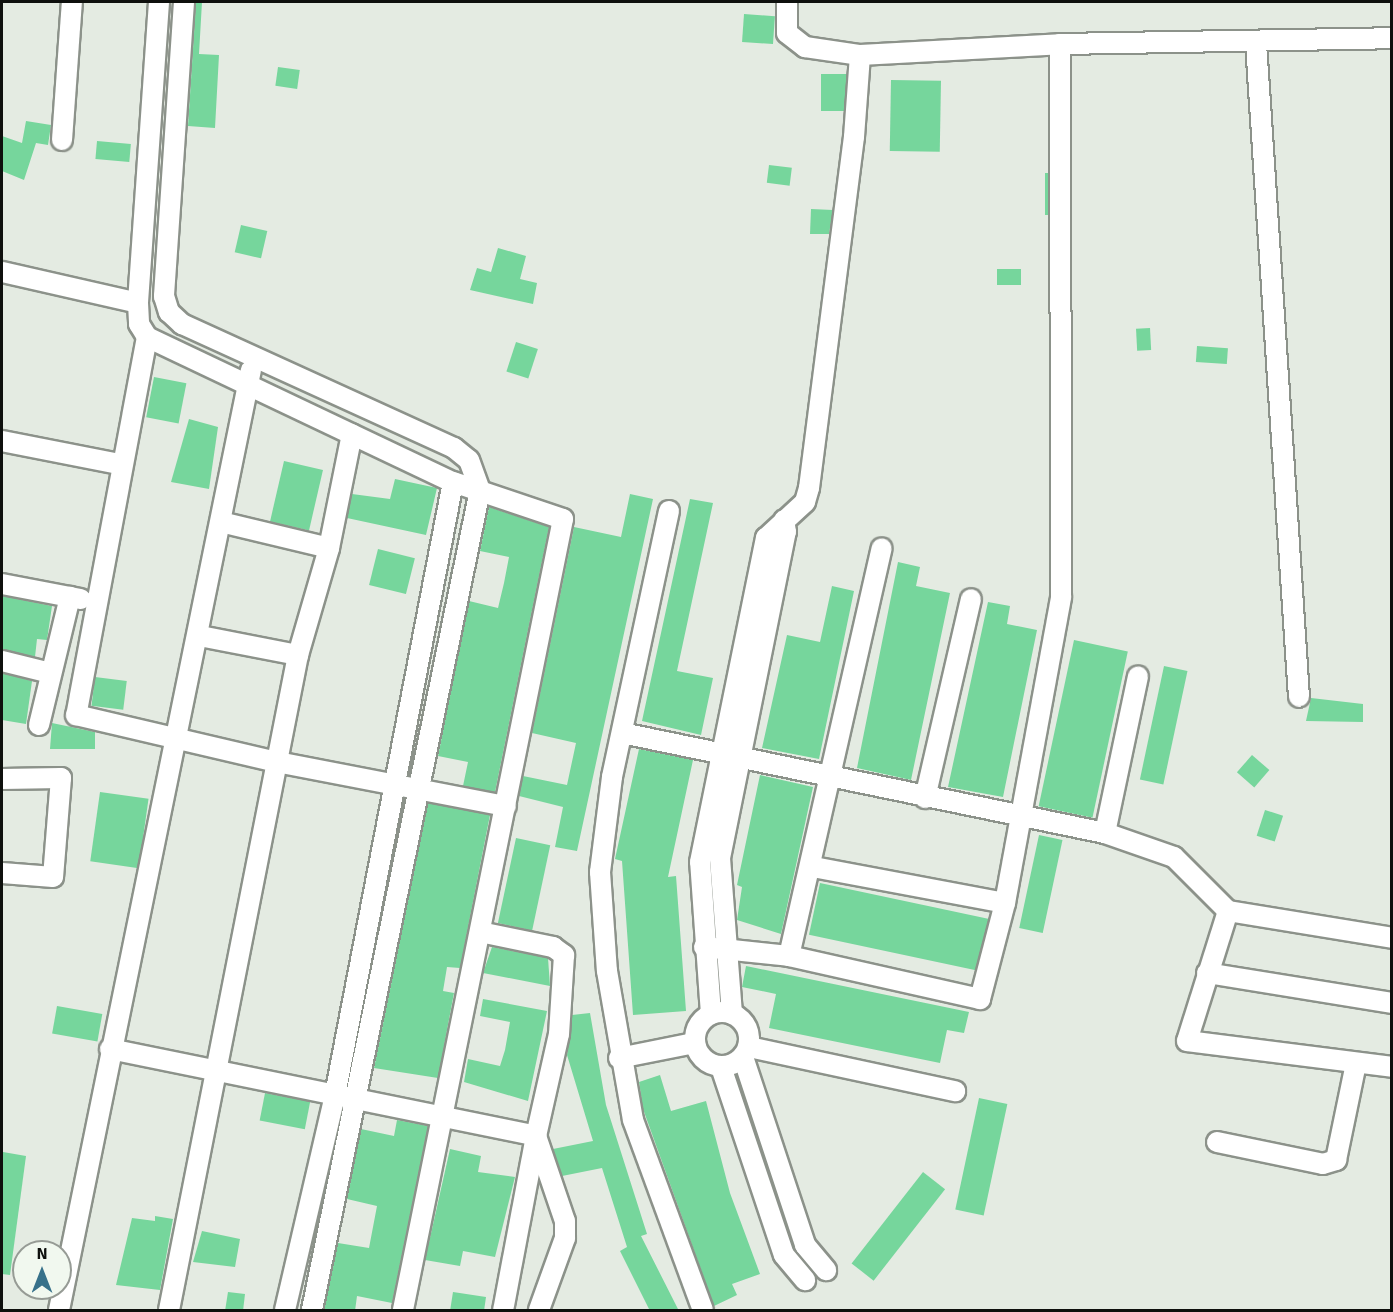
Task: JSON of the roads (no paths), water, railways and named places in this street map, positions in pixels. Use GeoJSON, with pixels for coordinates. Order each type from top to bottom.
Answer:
{"type":"FeatureCollection","features":[{"type":"Feature","properties":{"kind":"street"},"geometry":{"type":"LineString","coordinates":[[62,140],[72,2]]}},
{"type":"Feature","properties":{"kind":"street"},"geometry":{"type":"LineString","coordinates":[[159,2],[138,303],[139,324],[147,338],[165,350],[248,381],[453,482],[556,515],[564,527],[441,1114],[403,1311]]}},
{"type":"Feature","properties":{"kind":"street"},"geometry":{"type":"LineString","coordinates":[[184,2],[165,296],[169,312],[182,324],[454,448],[470,460],[480,490],[312,1311]]}},
{"type":"Feature","properties":{"kind":"street"},"geometry":{"type":"LineString","coordinates":[[787,2],[787,33],[804,47],[860,55],[1060,44],[1256,43],[1392,39]]}},
{"type":"Feature","properties":{"kind":"street"},"geometry":{"type":"LineString","coordinates":[[1256,43],[1299,697]]}},
{"type":"Feature","properties":{"kind":"street"},"geometry":{"type":"LineString","coordinates":[[704,947],[725,947],[789,956],[980,999],[1005,903],[1061,597],[1060,44]]}},
{"type":"Feature","properties":{"kind":"street"},"geometry":{"type":"LineString","coordinates":[[711,1014],[704,947],[700,862],[761,554],[771,528],[805,502],[809,488],[860,55]]}},
{"type":"Feature","properties":{"kind":"street"},"geometry":{"type":"LineString","coordinates":[[2,272],[138,303]]}},
{"type":"Feature","properties":{"kind":"street"},"geometry":{"type":"LineString","coordinates":[[147,338],[119,464],[76,715],[277,762],[506,806]]}},
{"type":"Feature","properties":{"kind":"street"},"geometry":{"type":"LineString","coordinates":[[59,1311],[172,738],[200,636],[248,381],[255,357]]}},
{"type":"Feature","properties":{"kind":"street"},"geometry":{"type":"LineString","coordinates":[[169,1311],[218,1073],[298,655],[329,548],[352,434]]}},
{"type":"Feature","properties":{"kind":"street"},"geometry":{"type":"LineString","coordinates":[[2,441],[119,464]]}},
{"type":"Feature","properties":{"kind":"street"},"geometry":{"type":"LineString","coordinates":[[285,1311],[335,1095],[392,785],[453,482]]}},
{"type":"Feature","properties":{"kind":"street"},"geometry":{"type":"LineString","coordinates":[[669,511],[622,733],[600,872],[619,1058],[660,1204],[703,1311]]}},
{"type":"Feature","properties":{"kind":"street"},"geometry":{"type":"LineString","coordinates":[[732,1014],[725,947],[720,858],[786,532],[784,520]]}},
{"type":"Feature","properties":{"kind":"street"},"geometry":{"type":"LineString","coordinates":[[221,522],[329,548]]}},
{"type":"Feature","properties":{"kind":"street"},"geometry":{"type":"LineString","coordinates":[[789,956],[813,867],[882,548]]}},
{"type":"Feature","properties":{"kind":"street"},"geometry":{"type":"LineString","coordinates":[[2,584],[97,602]]}},
{"type":"Feature","properties":{"kind":"street"},"geometry":{"type":"LineString","coordinates":[[39,724],[70,597]]}},
{"type":"Feature","properties":{"kind":"street"},"geometry":{"type":"LineString","coordinates":[[924,798],[971,599]]}},
{"type":"Feature","properties":{"kind":"street"},"geometry":{"type":"LineString","coordinates":[[200,636],[298,655]]}},
{"type":"Feature","properties":{"kind":"street"},"geometry":{"type":"LineString","coordinates":[[2,661],[51,673]]}},
{"type":"Feature","properties":{"kind":"street"},"geometry":{"type":"LineString","coordinates":[[1106,833],[1137,676]]}},
{"type":"Feature","properties":{"kind":"street"},"geometry":{"type":"LineString","coordinates":[[622,733],[741,756],[924,798],[1106,833],[1174,858],[1228,911],[1392,938]]}},
{"type":"Feature","properties":{"kind":"street"},"geometry":{"type":"LineString","coordinates":[[2,779],[61,778],[53,878],[2,873]]}},
{"type":"Feature","properties":{"kind":"street"},"geometry":{"type":"LineString","coordinates":[[813,867],[1005,903]]}},
{"type":"Feature","properties":{"kind":"street"},"geometry":{"type":"LineString","coordinates":[[1228,911],[1186,1041],[1392,1067]]}},
{"type":"Feature","properties":{"kind":"street"},"geometry":{"type":"LineString","coordinates":[[480,932],[553,947],[564,955],[559,1034],[536,1136],[503,1311]]}},
{"type":"Feature","properties":{"kind":"street"},"geometry":{"type":"LineString","coordinates":[[1207,973],[1392,1004]]}},
{"type":"Feature","properties":{"kind":"street"},"geometry":{"type":"LineString","coordinates":[[805,1280],[784,1256],[721,1067],[699,1055],[694,1043],[698,1026],[711,1014],[732,1014],[747,1027],[746,1052],[804,1245],[826,1270]]}},
{"type":"Feature","properties":{"kind":"street"},"geometry":{"type":"LineString","coordinates":[[619,1058],[694,1043]]}},
{"type":"Feature","properties":{"kind":"street"},"geometry":{"type":"LineString","coordinates":[[110,1049],[218,1073],[441,1114],[536,1136]]}},
{"type":"Feature","properties":{"kind":"street"},"geometry":{"type":"LineString","coordinates":[[721,1067],[746,1052],[955,1091]]}},
{"type":"Feature","properties":{"kind":"street"},"geometry":{"type":"LineString","coordinates":[[1217,1142],[1323,1164],[1336,1160],[1356,1063]]}},
{"type":"Feature","properties":{"kind":"street"},"geometry":{"type":"LineString","coordinates":[[536,1136],[565,1221],[563,1254],[539,1311]]}}]}
